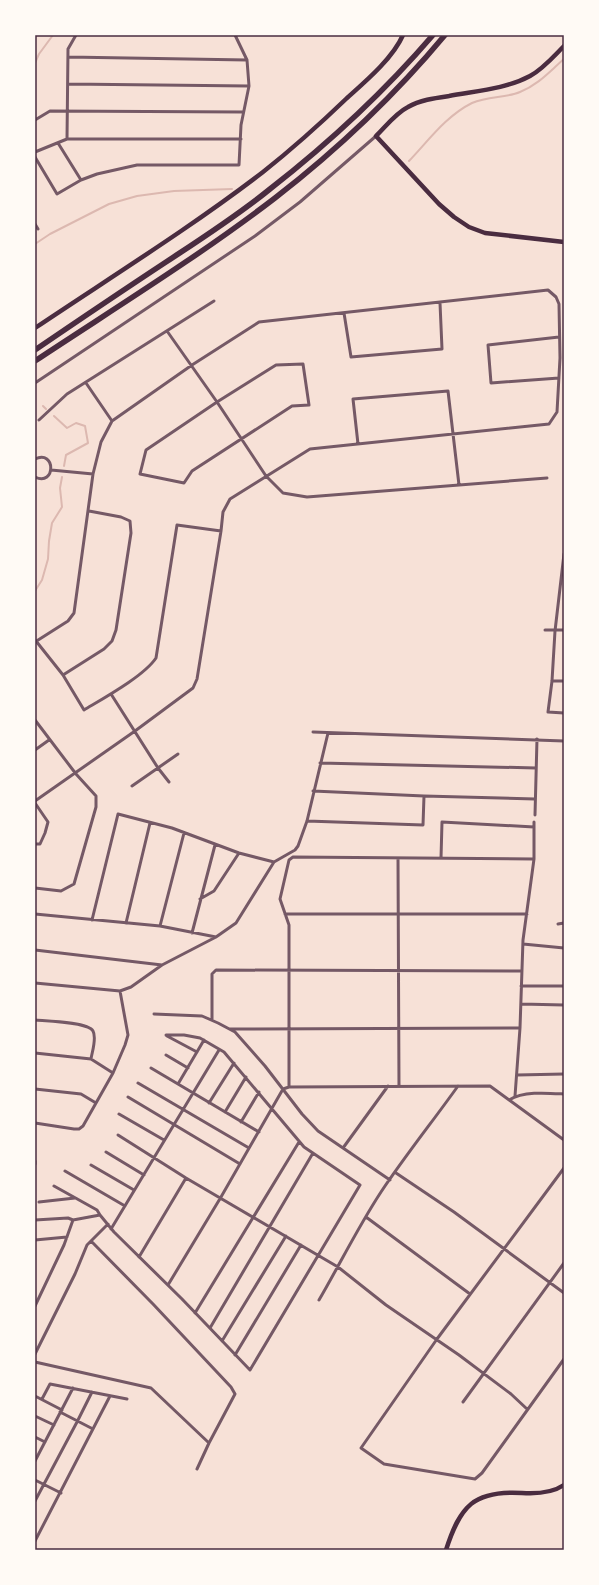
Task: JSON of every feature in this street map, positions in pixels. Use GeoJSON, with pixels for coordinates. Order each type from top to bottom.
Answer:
{"type":"FeatureCollection","features":[{"type":"Feature","properties":{"kind":"highway"},"geometry":{"type":"LineString","coordinates":[[35,350],[204,237],[270,190],[322,147],[357,115],[433,35]]}},
{"type":"Feature","properties":{"kind":"highway"},"geometry":{"type":"LineString","coordinates":[[35,361],[234,228],[276,197],[366,120],[412,73],[445,35]]}},
{"type":"Feature","properties":{"kind":"main road"},"geometry":{"type":"LineString","coordinates":[[35,328],[213,209],[263,172],[312,131],[361,85],[394,51],[403,35]]}},
{"type":"Feature","properties":{"kind":"main road"},"geometry":{"type":"LineString","coordinates":[[564,46],[545,65],[524,79],[499,86],[412,104],[399,113],[376,136],[440,204],[454,217],[469,227],[485,233],[564,242]]}},
{"type":"Feature","properties":{"kind":"main road"},"geometry":{"type":"LineString","coordinates":[[446,1550],[453,1528],[464,1509],[480,1498],[498,1492],[539,1494],[564,1485]]}},
{"type":"Feature","properties":{"kind":"street"},"geometry":{"type":"LineString","coordinates":[[67,139],[69,111],[68,49],[76,35]]}},
{"type":"Feature","properties":{"kind":"street"},"geometry":{"type":"LineString","coordinates":[[35,157],[57,194],[81,180],[97,174],[136,165],[239,164],[241,125],[249,86],[247,60],[235,35]]}},
{"type":"Feature","properties":{"kind":"street"},"geometry":{"type":"LineString","coordinates":[[68,57],[247,60]]}},
{"type":"Feature","properties":{"kind":"street"},"geometry":{"type":"LineString","coordinates":[[68,84],[249,86]]}},
{"type":"Feature","properties":{"kind":"street"},"geometry":{"type":"LineString","coordinates":[[35,120],[50,111],[243,112]]}},
{"type":"Feature","properties":{"kind":"street"},"geometry":{"type":"LineString","coordinates":[[35,383],[181,287],[255,236],[300,202],[376,136]]}},
{"type":"Feature","properties":{"kind":"street"},"geometry":{"type":"LineString","coordinates":[[35,152],[67,139],[241,139]]}},
{"type":"Feature","properties":{"kind":"street"},"geometry":{"type":"LineString","coordinates":[[58,143],[81,180]]}},
{"type":"Feature","properties":{"kind":"street"},"geometry":{"type":"LineString","coordinates":[[35,224],[38,229]]}},
{"type":"Feature","properties":{"kind":"street"},"geometry":{"type":"LineString","coordinates":[[35,844],[40,844],[48,822],[35,802],[76,774],[193,688],[197,679],[221,531],[223,512],[230,499],[310,449],[549,424],[557,412],[559,378],[560,358],[558,304],[556,297],[548,290],[259,322],[192,365],[112,420],[101,442],[93,474],[74,613],[68,621],[36,641],[63,676],[84,710],[111,694],[151,665],[156,658],[177,525],[221,531]]}},
{"type":"Feature","properties":{"kind":"street"},"geometry":{"type":"LineString","coordinates":[[39,420],[67,394],[214,301]]}},
{"type":"Feature","properties":{"kind":"street"},"geometry":{"type":"LineString","coordinates":[[344,313],[351,357],[442,349],[440,303]]}},
{"type":"Feature","properties":{"kind":"street"},"geometry":{"type":"LineString","coordinates":[[558,304],[564,304]]}},
{"type":"Feature","properties":{"kind":"street"},"geometry":{"type":"LineString","coordinates":[[167,331],[192,365],[266,476],[283,493],[307,497],[547,478]]}},
{"type":"Feature","properties":{"kind":"street"},"geometry":{"type":"LineString","coordinates":[[559,337],[488,345],[491,383],[559,378]]}},
{"type":"Feature","properties":{"kind":"street"},"geometry":{"type":"LineString","coordinates":[[303,364],[309,405],[292,406],[192,471],[184,483],[140,474],[146,450],[217,402],[276,365],[303,364]]}},
{"type":"Feature","properties":{"kind":"street"},"geometry":{"type":"LineString","coordinates":[[86,382],[112,420]]}},
{"type":"Feature","properties":{"kind":"street"},"geometry":{"type":"LineString","coordinates":[[358,444],[353,399],[448,391],[459,485]]}},
{"type":"Feature","properties":{"kind":"street"},"geometry":{"type":"LineString","coordinates":[[35,459],[47,459],[51,464],[52,470],[45,478],[42,479],[35,477]]}},
{"type":"Feature","properties":{"kind":"street"},"geometry":{"type":"LineString","coordinates":[[52,470],[93,474]]}},
{"type":"Feature","properties":{"kind":"street"},"geometry":{"type":"LineString","coordinates":[[63,676],[104,649],[112,641],[116,630],[131,533],[130,521],[121,517],[89,511]]}},
{"type":"Feature","properties":{"kind":"street"},"geometry":{"type":"LineString","coordinates":[[564,554],[558,599],[552,681],[548,712],[564,713]]}},
{"type":"Feature","properties":{"kind":"street"},"geometry":{"type":"LineString","coordinates":[[558,599],[564,599]]}},
{"type":"Feature","properties":{"kind":"street"},"geometry":{"type":"LineString","coordinates":[[545,630],[564,630]]}},
{"type":"Feature","properties":{"kind":"street"},"geometry":{"type":"LineString","coordinates":[[552,681],[564,681]]}},
{"type":"Feature","properties":{"kind":"street"},"geometry":{"type":"LineString","coordinates":[[111,694],[158,768],[169,782]]}},
{"type":"Feature","properties":{"kind":"street"},"geometry":{"type":"LineString","coordinates":[[35,720],[76,774],[96,796],[96,807],[74,884],[61,891],[35,888]]}},
{"type":"Feature","properties":{"kind":"street"},"geometry":{"type":"LineString","coordinates":[[313,732],[564,741]]}},
{"type":"Feature","properties":{"kind":"street"},"geometry":{"type":"LineString","coordinates":[[35,983],[120,991],[131,987],[162,965],[216,937],[236,923],[274,862],[295,850],[298,846],[307,821],[328,733]]}},
{"type":"Feature","properties":{"kind":"street"},"geometry":{"type":"LineString","coordinates":[[35,750],[49,740]]}},
{"type":"Feature","properties":{"kind":"street"},"geometry":{"type":"LineString","coordinates":[[535,815],[536,740]]}},
{"type":"Feature","properties":{"kind":"street"},"geometry":{"type":"LineString","coordinates":[[132,786],[178,754]]}},
{"type":"Feature","properties":{"kind":"street"},"geometry":{"type":"LineString","coordinates":[[320,763],[536,768]]}},
{"type":"Feature","properties":{"kind":"street"},"geometry":{"type":"LineString","coordinates":[[313,791],[535,799]]}},
{"type":"Feature","properties":{"kind":"street"},"geometry":{"type":"LineString","coordinates":[[307,821],[423,825],[424,796]]}},
{"type":"Feature","properties":{"kind":"street"},"geometry":{"type":"LineString","coordinates":[[92,920],[118,814],[150,824],[172,828],[239,853],[274,862]]}},
{"type":"Feature","properties":{"kind":"street"},"geometry":{"type":"LineString","coordinates":[[441,858],[442,822],[534,827]]}},
{"type":"Feature","properties":{"kind":"street"},"geometry":{"type":"LineString","coordinates":[[515,1096],[520,1028],[523,944],[534,859],[534,822]]}},
{"type":"Feature","properties":{"kind":"street"},"geometry":{"type":"LineString","coordinates":[[126,923],[150,824]]}},
{"type":"Feature","properties":{"kind":"street"},"geometry":{"type":"LineString","coordinates":[[160,926],[184,833]]}},
{"type":"Feature","properties":{"kind":"street"},"geometry":{"type":"LineString","coordinates":[[192,932],[215,845]]}},
{"type":"Feature","properties":{"kind":"street"},"geometry":{"type":"LineString","coordinates":[[200,899],[214,891],[239,853]]}},
{"type":"Feature","properties":{"kind":"street"},"geometry":{"type":"LineString","coordinates":[[289,1087],[289,925],[280,900],[289,860],[293,857],[534,859]]}},
{"type":"Feature","properties":{"kind":"street"},"geometry":{"type":"LineString","coordinates":[[398,858],[399,1086]]}},
{"type":"Feature","properties":{"kind":"street"},"geometry":{"type":"LineString","coordinates":[[35,914],[160,926],[216,937]]}},
{"type":"Feature","properties":{"kind":"street"},"geometry":{"type":"LineString","coordinates":[[285,914],[527,914]]}},
{"type":"Feature","properties":{"kind":"street"},"geometry":{"type":"LineString","coordinates":[[558,924],[564,923]]}},
{"type":"Feature","properties":{"kind":"street"},"geometry":{"type":"LineString","coordinates":[[523,944],[564,948]]}},
{"type":"Feature","properties":{"kind":"street"},"geometry":{"type":"LineString","coordinates":[[35,950],[162,965]]}},
{"type":"Feature","properties":{"kind":"street"},"geometry":{"type":"LineString","coordinates":[[212,1020],[212,974],[216,970],[522,971]]}},
{"type":"Feature","properties":{"kind":"street"},"geometry":{"type":"LineString","coordinates":[[521,986],[564,986]]}},
{"type":"Feature","properties":{"kind":"street"},"geometry":{"type":"LineString","coordinates":[[35,1123],[79,1129],[83,1126],[113,1073],[128,1036],[120,991]]}},
{"type":"Feature","properties":{"kind":"street"},"geometry":{"type":"LineString","coordinates":[[521,1004],[564,1005]]}},
{"type":"Feature","properties":{"kind":"street"},"geometry":{"type":"LineString","coordinates":[[154,1014],[202,1016],[235,1032],[261,1061],[318,1131],[390,1180]]}},
{"type":"Feature","properties":{"kind":"street"},"geometry":{"type":"LineString","coordinates":[[35,1020],[79,1025],[92,1030],[94,1032],[94,1039],[91,1059]]}},
{"type":"Feature","properties":{"kind":"street"},"geometry":{"type":"LineString","coordinates":[[230,1029],[520,1028]]}},
{"type":"Feature","properties":{"kind":"street"},"geometry":{"type":"LineString","coordinates":[[54,1186],[97,1210],[111,1229],[168,1285],[250,1370],[360,1185],[304,1147],[228,1055],[200,1038],[166,1035],[197,1052]]}},
{"type":"Feature","properties":{"kind":"street"},"geometry":{"type":"LineString","coordinates":[[178,1084],[204,1040]]}},
{"type":"Feature","properties":{"kind":"street"},"geometry":{"type":"LineString","coordinates":[[111,1229],[192,1092],[219,1050]]}},
{"type":"Feature","properties":{"kind":"street"},"geometry":{"type":"LineString","coordinates":[[35,1053],[91,1059],[113,1073]]}},
{"type":"Feature","properties":{"kind":"street"},"geometry":{"type":"LineString","coordinates":[[166,1055],[188,1068]]}},
{"type":"Feature","properties":{"kind":"street"},"geometry":{"type":"LineString","coordinates":[[209,1103],[234,1063]]}},
{"type":"Feature","properties":{"kind":"street"},"geometry":{"type":"LineString","coordinates":[[151,1068],[259,1132]]}},
{"type":"Feature","properties":{"kind":"street"},"geometry":{"type":"LineString","coordinates":[[517,1075],[564,1074]]}},
{"type":"Feature","properties":{"kind":"street"},"geometry":{"type":"LineString","coordinates":[[225,1112],[246,1077]]}},
{"type":"Feature","properties":{"kind":"street"},"geometry":{"type":"LineString","coordinates":[[138,1083],[249,1148]]}},
{"type":"Feature","properties":{"kind":"street"},"geometry":{"type":"LineString","coordinates":[[343,1148],[388,1086]]}},
{"type":"Feature","properties":{"kind":"street"},"geometry":{"type":"LineString","coordinates":[[319,1300],[366,1217],[390,1180],[458,1086]]}},
{"type":"Feature","properties":{"kind":"street"},"geometry":{"type":"LineString","coordinates":[[168,1285],[221,1198],[272,1108],[284,1089],[289,1087],[490,1086],[564,1140]]}},
{"type":"Feature","properties":{"kind":"street"},"geometry":{"type":"LineString","coordinates":[[35,1089],[81,1094],[96,1103]]}},
{"type":"Feature","properties":{"kind":"street"},"geometry":{"type":"LineString","coordinates":[[241,1122],[259,1092]]}},
{"type":"Feature","properties":{"kind":"street"},"geometry":{"type":"LineString","coordinates":[[509,1100],[515,1096],[534,1094],[564,1094]]}},
{"type":"Feature","properties":{"kind":"street"},"geometry":{"type":"LineString","coordinates":[[128,1097],[240,1164]]}},
{"type":"Feature","properties":{"kind":"street"},"geometry":{"type":"LineString","coordinates":[[119,1114],[164,1140]]}},
{"type":"Feature","properties":{"kind":"street"},"geometry":{"type":"LineString","coordinates":[[118,1135],[186,1178],[338,1267],[386,1305],[437,1339],[511,1394],[527,1409]]}},
{"type":"Feature","properties":{"kind":"street"},"geometry":{"type":"LineString","coordinates":[[195,1313],[299,1142]]}},
{"type":"Feature","properties":{"kind":"street"},"geometry":{"type":"LineString","coordinates":[[106,1152],[144,1175]]}},
{"type":"Feature","properties":{"kind":"street"},"geometry":{"type":"LineString","coordinates":[[210,1328],[313,1154]]}},
{"type":"Feature","properties":{"kind":"street"},"geometry":{"type":"LineString","coordinates":[[91,1165],[134,1190]]}},
{"type":"Feature","properties":{"kind":"street"},"geometry":{"type":"LineString","coordinates":[[564,1168],[437,1339],[361,1448],[384,1464],[475,1479],[482,1473],[564,1359]]}},
{"type":"Feature","properties":{"kind":"street"},"geometry":{"type":"LineString","coordinates":[[65,1171],[125,1206]]}},
{"type":"Feature","properties":{"kind":"street"},"geometry":{"type":"LineString","coordinates":[[396,1173],[504,1248],[564,1293]]}},
{"type":"Feature","properties":{"kind":"street"},"geometry":{"type":"LineString","coordinates":[[139,1257],[186,1178]]}},
{"type":"Feature","properties":{"kind":"street"},"geometry":{"type":"LineString","coordinates":[[39,1202],[75,1198]]}},
{"type":"Feature","properties":{"kind":"street"},"geometry":{"type":"LineString","coordinates":[[35,1220],[68,1218],[73,1220],[100,1215]]}},
{"type":"Feature","properties":{"kind":"street"},"geometry":{"type":"LineString","coordinates":[[366,1217],[470,1294]]}},
{"type":"Feature","properties":{"kind":"street"},"geometry":{"type":"LineString","coordinates":[[35,1306],[67,1237],[73,1220]]}},
{"type":"Feature","properties":{"kind":"street"},"geometry":{"type":"LineString","coordinates":[[35,1354],[72,1281],[87,1245],[108,1224]]}},
{"type":"Feature","properties":{"kind":"street"},"geometry":{"type":"LineString","coordinates":[[222,1341],[286,1236]]}},
{"type":"Feature","properties":{"kind":"street"},"geometry":{"type":"LineString","coordinates":[[35,1240],[67,1237]]}},
{"type":"Feature","properties":{"kind":"street"},"geometry":{"type":"LineString","coordinates":[[91,1241],[158,1309],[234,1391],[235,1394],[197,1469]]}},
{"type":"Feature","properties":{"kind":"street"},"geometry":{"type":"LineString","coordinates":[[235,1355],[301,1245]]}},
{"type":"Feature","properties":{"kind":"street"},"geometry":{"type":"LineString","coordinates":[[462,1402],[564,1263]]}},
{"type":"Feature","properties":{"kind":"street"},"geometry":{"type":"LineString","coordinates":[[35,1296],[39,1298]]}},
{"type":"Feature","properties":{"kind":"street"},"geometry":{"type":"LineString","coordinates":[[35,1362],[151,1388],[209,1443]]}},
{"type":"Feature","properties":{"kind":"street"},"geometry":{"type":"LineString","coordinates":[[42,1399],[50,1384],[126,1399]]}},
{"type":"Feature","properties":{"kind":"street"},"geometry":{"type":"LineString","coordinates":[[36,1459],[73,1388]]}},
{"type":"Feature","properties":{"kind":"street"},"geometry":{"type":"LineString","coordinates":[[35,1501],[78,1422],[92,1392]]}},
{"type":"Feature","properties":{"kind":"street"},"geometry":{"type":"LineString","coordinates":[[35,1396],[78,1422],[93,1429]]}},
{"type":"Feature","properties":{"kind":"street"},"geometry":{"type":"LineString","coordinates":[[35,1541],[110,1396]]}},
{"type":"Feature","properties":{"kind":"street"},"geometry":{"type":"LineString","coordinates":[[35,1416],[54,1426]]}},
{"type":"Feature","properties":{"kind":"street"},"geometry":{"type":"LineString","coordinates":[[35,1437],[45,1442]]}},
{"type":"Feature","properties":{"kind":"street"},"geometry":{"type":"LineString","coordinates":[[35,1480],[60,1493]]}},
{"type":"Feature","properties":{"kind":"waterway"},"geometry":{"type":"LineString","coordinates":[[35,63],[39,54],[53,35]]}},
{"type":"Feature","properties":{"kind":"waterway"},"geometry":{"type":"LineString","coordinates":[[409,161],[438,129],[463,108],[484,99],[515,94],[526,89],[544,77],[564,59]]}},
{"type":"Feature","properties":{"kind":"waterway"},"geometry":{"type":"LineString","coordinates":[[35,244],[50,234],[109,204],[137,196],[174,191],[232,189]]}},
{"type":"Feature","properties":{"kind":"waterway"},"geometry":{"type":"LineString","coordinates":[[43,406],[46,409]]}},
{"type":"Feature","properties":{"kind":"waterway"},"geometry":{"type":"LineString","coordinates":[[54,416],[67,428],[76,423],[85,426],[88,443],[66,455],[64,466]]}},
{"type":"Feature","properties":{"kind":"waterway"},"geometry":{"type":"LineString","coordinates":[[35,591],[42,580],[48,559],[52,523],[62,507],[60,488],[62,477]]}}]}
